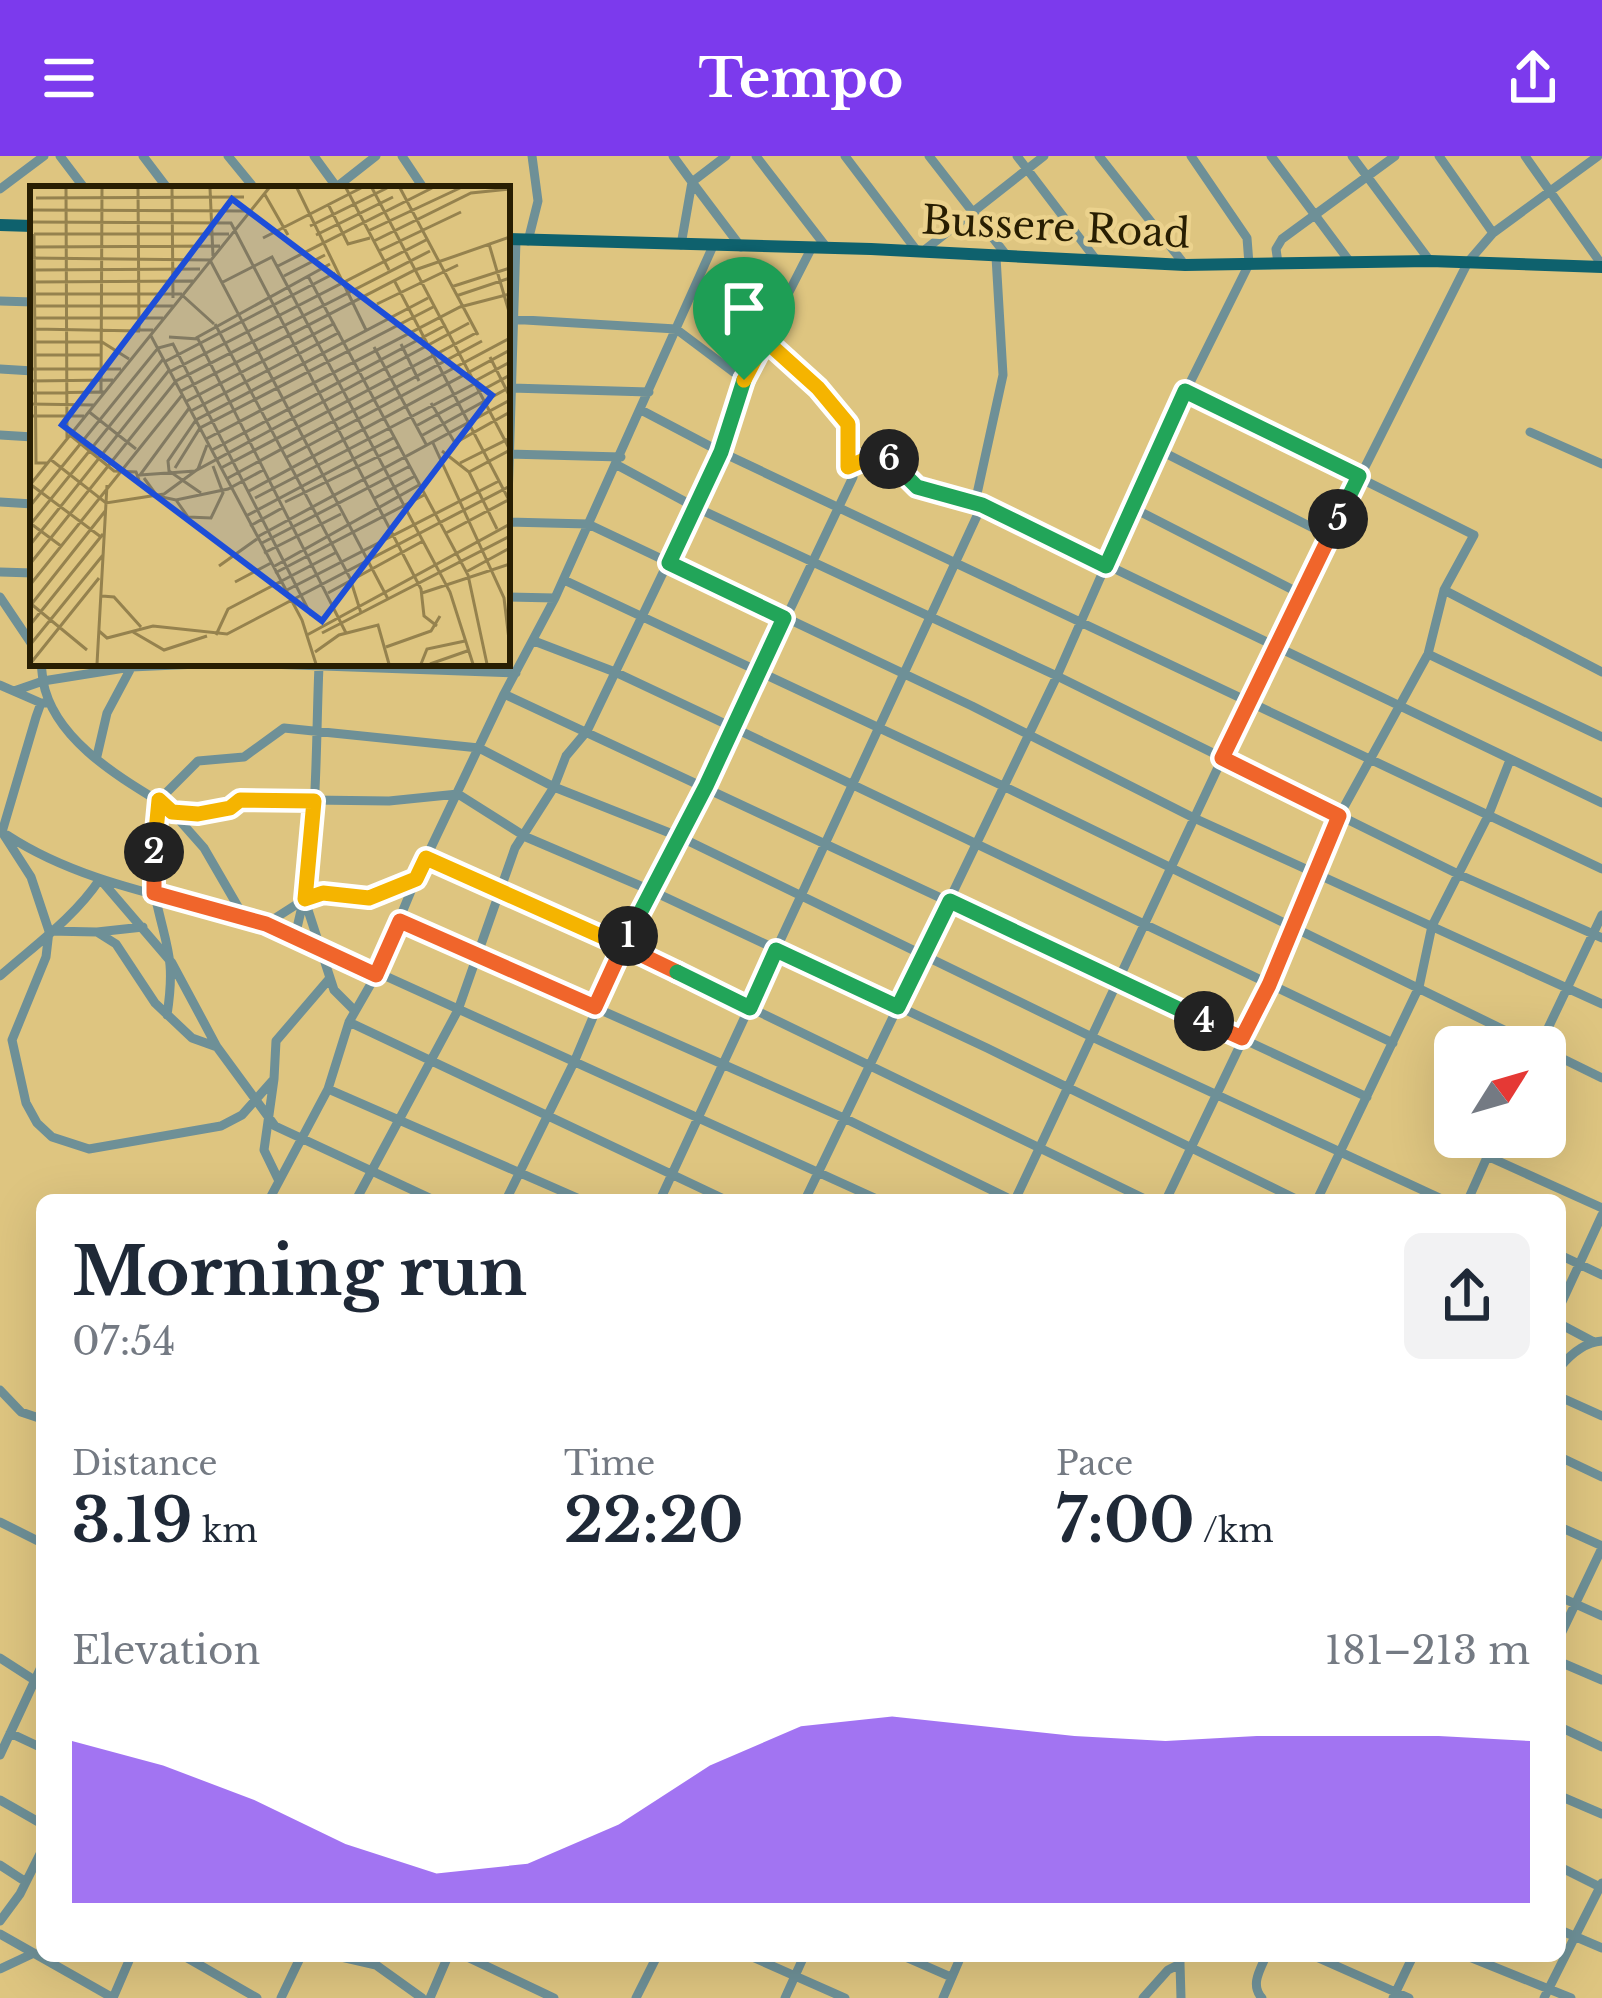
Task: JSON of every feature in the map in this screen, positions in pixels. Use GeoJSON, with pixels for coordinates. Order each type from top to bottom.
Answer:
{"type":"FeatureCollection","features":[{"type":"Feature","properties":{"kind":"main road"},"geometry":{"type":"LineString","coordinates":[[0,225],[30,226]]}},
{"type":"Feature","properties":{"kind":"main road","name":"Bussere Road"},"geometry":{"type":"LineString","coordinates":[[517,240],[919,251],[1185,265],[1430,261],[1602,266]]}},
{"type":"Feature","properties":{"kind":"street"},"geometry":{"type":"LineString","coordinates":[[0,189],[44,156]]}},
{"type":"Feature","properties":{"kind":"street"},"geometry":{"type":"LineString","coordinates":[[60,156],[83,186]]}},
{"type":"Feature","properties":{"kind":"street"},"geometry":{"type":"LineString","coordinates":[[143,156],[166,186]]}},
{"type":"Feature","properties":{"kind":"street"},"geometry":{"type":"LineString","coordinates":[[228,156],[253,186]]}},
{"type":"Feature","properties":{"kind":"street"},"geometry":{"type":"LineString","coordinates":[[314,156],[335,186]]}},
{"type":"Feature","properties":{"kind":"street"},"geometry":{"type":"LineString","coordinates":[[338,186],[376,156]]}},
{"type":"Feature","properties":{"kind":"street"},"geometry":{"type":"LineString","coordinates":[[401,156],[422,186]]}},
{"type":"Feature","properties":{"kind":"street"},"geometry":{"type":"LineString","coordinates":[[532,156],[538,201],[517,240],[510,319],[676,328],[744,380]]}},
{"type":"Feature","properties":{"kind":"street"},"geometry":{"type":"LineString","coordinates":[[673,156],[741,247]]}},
{"type":"Feature","properties":{"kind":"street"},"geometry":{"type":"LineString","coordinates":[[680,246],[692,182],[726,156]]}},
{"type":"Feature","properties":{"kind":"street"},"geometry":{"type":"LineString","coordinates":[[756,156],[827,248]]}},
{"type":"Feature","properties":{"kind":"street"},"geometry":{"type":"LineString","coordinates":[[845,156],[919,251],[1045,156]]}},
{"type":"Feature","properties":{"kind":"street"},"geometry":{"type":"LineString","coordinates":[[663,1194],[932,618],[978,504],[986,438],[1003,375],[1002,258],[929,156]]}},
{"type":"Feature","properties":{"kind":"street"},"geometry":{"type":"LineString","coordinates":[[1017,156],[1097,261]]}},
{"type":"Feature","properties":{"kind":"street"},"geometry":{"type":"LineString","coordinates":[[1100,156],[1185,265]]}},
{"type":"Feature","properties":{"kind":"street"},"geometry":{"type":"LineString","coordinates":[[809,1194],[1057,676],[1157,449],[1249,264],[1246,238],[1191,156]]}},
{"type":"Feature","properties":{"kind":"street"},"geometry":{"type":"LineString","coordinates":[[1271,156],[1350,262]]}},
{"type":"Feature","properties":{"kind":"street"},"geometry":{"type":"LineString","coordinates":[[1352,156],[1430,261]]}},
{"type":"Feature","properties":{"kind":"street"},"geometry":{"type":"LineString","coordinates":[[1278,263],[1277,244],[1395,156]]}},
{"type":"Feature","properties":{"kind":"street"},"geometry":{"type":"LineString","coordinates":[[1439,156],[1493,233]]}},
{"type":"Feature","properties":{"kind":"street"},"geometry":{"type":"LineString","coordinates":[[1525,156],[1602,266]]}},
{"type":"Feature","properties":{"kind":"street"},"geometry":{"type":"LineString","coordinates":[[1017,1194],[1300,594],[1468,262],[1493,233],[1598,156]]}},
{"type":"Feature","properties":{"kind":"street"},"geometry":{"type":"LineString","coordinates":[[272,1194],[328,1089],[352,1017],[376,975],[512,673],[556,598],[713,246]]}},
{"type":"Feature","properties":{"kind":"street"},"geometry":{"type":"LineString","coordinates":[[359,1194],[458,1010],[515,848],[554,787],[566,756],[587,730],[721,452],[744,380],[812,248]]}},
{"type":"Feature","properties":{"kind":"street"},"geometry":{"type":"LineString","coordinates":[[0,301],[30,302]]}},
{"type":"Feature","properties":{"kind":"street"},"geometry":{"type":"LineString","coordinates":[[509,1194],[575,1060],[623,946],[706,786],[853,477],[848,467],[848,424],[818,388],[765,340]]}},
{"type":"Feature","properties":{"kind":"street"},"geometry":{"type":"LineString","coordinates":[[0,369],[30,371]]}},
{"type":"Feature","properties":{"kind":"street"},"geometry":{"type":"LineString","coordinates":[[510,388],[649,392]]}},
{"type":"Feature","properties":{"kind":"street"},"geometry":{"type":"LineString","coordinates":[[1169,1194],[1269,985],[1339,816],[1428,654],[1444,590],[1474,535],[1185,391]]}},
{"type":"Feature","properties":{"kind":"street"},"geometry":{"type":"LineString","coordinates":[[641,410],[1602,868]]}},
{"type":"Feature","properties":{"kind":"street"},"geometry":{"type":"LineString","coordinates":[[1530,432],[1602,464]]}},
{"type":"Feature","properties":{"kind":"street"},"geometry":{"type":"LineString","coordinates":[[0,435],[30,437]]}},
{"type":"Feature","properties":{"kind":"street"},"geometry":{"type":"LineString","coordinates":[[1157,449],[1329,536]]}},
{"type":"Feature","properties":{"kind":"street"},"geometry":{"type":"LineString","coordinates":[[848,467],[880,453],[917,487],[978,504],[1602,803]]}},
{"type":"Feature","properties":{"kind":"street"},"geometry":{"type":"LineString","coordinates":[[510,454],[619,461],[694,507],[1057,676],[1460,875],[1598,936]]}},
{"type":"Feature","properties":{"kind":"street"},"geometry":{"type":"LineString","coordinates":[[0,502],[30,504]]}},
{"type":"Feature","properties":{"kind":"street"},"geometry":{"type":"LineString","coordinates":[[1133,508],[1300,594]]}},
{"type":"Feature","properties":{"kind":"street"},"geometry":{"type":"LineString","coordinates":[[510,522],[588,524],[1195,818],[1602,1004]]}},
{"type":"Feature","properties":{"kind":"street"},"geometry":{"type":"LineString","coordinates":[[0,572],[30,573]]}},
{"type":"Feature","properties":{"kind":"street"},"geometry":{"type":"LineString","coordinates":[[563,580],[1497,1026]]}},
{"type":"Feature","properties":{"kind":"street"},"geometry":{"type":"LineString","coordinates":[[1444,590],[1602,672]]}},
{"type":"Feature","properties":{"kind":"street"},"geometry":{"type":"LineString","coordinates":[[0,597],[30,642]]}},
{"type":"Feature","properties":{"kind":"street"},"geometry":{"type":"LineString","coordinates":[[510,597],[556,598]]}},
{"type":"Feature","properties":{"kind":"street"},"geometry":{"type":"LineString","coordinates":[[534,640],[615,672],[1393,1042]]}},
{"type":"Feature","properties":{"kind":"street"},"geometry":{"type":"LineString","coordinates":[[1428,654],[1602,736]]}},
{"type":"Feature","properties":{"kind":"street"},"geometry":{"type":"LineString","coordinates":[[510,661],[512,673]]}},
{"type":"Feature","properties":{"kind":"street"},"geometry":{"type":"LineString","coordinates":[[1,831],[44,703],[41,666]]}},
{"type":"Feature","properties":{"kind":"street"},"geometry":{"type":"LineString","coordinates":[[14,692],[43,680],[126,666]]}},
{"type":"Feature","properties":{"kind":"street"},"geometry":{"type":"LineString","coordinates":[[97,756],[107,713],[131,666]]}},
{"type":"Feature","properties":{"kind":"street"},"geometry":{"type":"LineString","coordinates":[[295,935],[305,899],[314,801],[319,666]]}},
{"type":"Feature","properties":{"kind":"street"},"geometry":{"type":"LineString","coordinates":[[343,666],[512,673]]}},
{"type":"Feature","properties":{"kind":"street"},"geometry":{"type":"LineString","coordinates":[[0,685],[44,703],[85,748],[172,812],[204,848],[244,917],[295,935],[866,1194]]}},
{"type":"Feature","properties":{"kind":"street"},"geometry":{"type":"LineString","coordinates":[[504,694],[1367,1096]]}},
{"type":"Feature","properties":{"kind":"street"},"geometry":{"type":"LineString","coordinates":[[167,1015],[172,963],[154,893],[159,800],[204,758],[244,757],[284,728],[479,748],[554,787],[680,837],[1091,1037],[1432,1194]]}},
{"type":"Feature","properties":{"kind":"street"},"geometry":{"type":"LineString","coordinates":[[1320,1194],[1419,987],[1432,926],[1488,816],[1510,760]]}},
{"type":"Feature","properties":{"kind":"street"},"geometry":{"type":"LineString","coordinates":[[172,812],[219,811],[240,800],[389,802],[458,794],[526,837],[650,890],[1285,1194]]}},
{"type":"Feature","properties":{"kind":"street"},"geometry":{"type":"LineString","coordinates":[[1,831],[34,853],[100,879],[266,924],[323,893],[369,898],[416,879]]}},
{"type":"Feature","properties":{"kind":"street"},"geometry":{"type":"LineString","coordinates":[[1,831],[31,877],[49,932],[46,957],[12,1040],[26,1103],[52,1137],[89,1149],[221,1126],[242,1114],[274,1079]]}},
{"type":"Feature","properties":{"kind":"street"},"geometry":{"type":"LineString","coordinates":[[426,858],[623,946],[1135,1194]]}},
{"type":"Feature","properties":{"kind":"street"},"geometry":{"type":"LineString","coordinates":[[100,879],[172,963],[217,1047],[268,1120],[300,1141],[421,1194]]}},
{"type":"Feature","properties":{"kind":"street"},"geometry":{"type":"LineString","coordinates":[[0,976],[66,922],[100,879]]}},
{"type":"Feature","properties":{"kind":"street"},"geometry":{"type":"LineString","coordinates":[[305,899],[334,989],[352,1017],[432,1063],[714,1194]]}},
{"type":"Feature","properties":{"kind":"street"},"geometry":{"type":"LineString","coordinates":[[1551,1026],[1598,936],[1602,915]]}},
{"type":"Feature","properties":{"kind":"street"},"geometry":{"type":"LineString","coordinates":[[400,921],[844,1118],[1002,1194]]}},
{"type":"Feature","properties":{"kind":"street"},"geometry":{"type":"LineString","coordinates":[[49,932],[143,927]]}},
{"type":"Feature","properties":{"kind":"street"},"geometry":{"type":"LineString","coordinates":[[98,932],[116,944],[167,1015],[192,1038],[217,1047]]}},
{"type":"Feature","properties":{"kind":"street"},"geometry":{"type":"LineString","coordinates":[[279,1180],[264,1150],[276,1041],[330,978]]}},
{"type":"Feature","properties":{"kind":"street"},"geometry":{"type":"LineString","coordinates":[[1566,1060],[1602,1078]]}},
{"type":"Feature","properties":{"kind":"street"},"geometry":{"type":"LineString","coordinates":[[328,1089],[569,1194]]}},
{"type":"Feature","properties":{"kind":"street"},"geometry":{"type":"LineString","coordinates":[[1471,1194],[1486,1158]]}},
{"type":"Feature","properties":{"kind":"street"},"geometry":{"type":"LineString","coordinates":[[1491,1158],[1565,1194]]}},
{"type":"Feature","properties":{"kind":"street"},"geometry":{"type":"LineString","coordinates":[[1566,1194],[1602,1212],[1566,1293]]}},
{"type":"Feature","properties":{"kind":"street"},"geometry":{"type":"LineString","coordinates":[[1566,1259],[1602,1275]]}},
{"type":"Feature","properties":{"kind":"street"},"geometry":{"type":"LineString","coordinates":[[1566,1327],[1599,1343]]}},
{"type":"Feature","properties":{"kind":"street"},"geometry":{"type":"LineString","coordinates":[[1566,1359],[1599,1343]]}},
{"type":"Feature","properties":{"kind":"street"},"geometry":{"type":"LineString","coordinates":[[0,1390],[21,1412],[36,1417]]}},
{"type":"Feature","properties":{"kind":"street"},"geometry":{"type":"LineString","coordinates":[[1566,1400],[1602,1416]]}},
{"type":"Feature","properties":{"kind":"street"},"geometry":{"type":"LineString","coordinates":[[1566,1460],[1602,1477]]}},
{"type":"Feature","properties":{"kind":"street"},"geometry":{"type":"LineString","coordinates":[[0,1522],[36,1540]]}},
{"type":"Feature","properties":{"kind":"street"},"geometry":{"type":"LineString","coordinates":[[1566,1530],[1602,1547],[1566,1624]]}},
{"type":"Feature","properties":{"kind":"street"},"geometry":{"type":"LineString","coordinates":[[1566,1600],[1602,1616]]}},
{"type":"Feature","properties":{"kind":"street"},"geometry":{"type":"LineString","coordinates":[[0,1658],[36,1681]]}},
{"type":"Feature","properties":{"kind":"street"},"geometry":{"type":"LineString","coordinates":[[1566,1665],[1602,1680]]}},
{"type":"Feature","properties":{"kind":"street"},"geometry":{"type":"LineString","coordinates":[[0,1755],[36,1688]]}},
{"type":"Feature","properties":{"kind":"street"},"geometry":{"type":"LineString","coordinates":[[1566,1730],[1602,1747]]}},
{"type":"Feature","properties":{"kind":"street"},"geometry":{"type":"LineString","coordinates":[[10,1733],[36,1745]]}},
{"type":"Feature","properties":{"kind":"street"},"geometry":{"type":"LineString","coordinates":[[1566,1799],[1602,1814]]}},
{"type":"Feature","properties":{"kind":"street"},"geometry":{"type":"LineString","coordinates":[[0,1800],[36,1821]]}},
{"type":"Feature","properties":{"kind":"street"},"geometry":{"type":"LineString","coordinates":[[0,1921],[36,1862]]}},
{"type":"Feature","properties":{"kind":"street"},"geometry":{"type":"LineString","coordinates":[[0,1865],[26,1882]]}},
{"type":"Feature","properties":{"kind":"street"},"geometry":{"type":"LineString","coordinates":[[1566,1870],[1601,1885],[1566,1953]]}},
{"type":"Feature","properties":{"kind":"street"},"geometry":{"type":"LineString","coordinates":[[1566,1933],[1602,1948]]}},
{"type":"Feature","properties":{"kind":"street"},"geometry":{"type":"LineString","coordinates":[[0,1934],[34,1953]]}},
{"type":"Feature","properties":{"kind":"street"},"geometry":{"type":"LineString","coordinates":[[0,1969],[34,1953]]}},
{"type":"Feature","properties":{"kind":"street"},"geometry":{"type":"LineString","coordinates":[[50,1962],[112,1998],[128,1962]]}},
{"type":"Feature","properties":{"kind":"street"},"geometry":{"type":"LineString","coordinates":[[194,1962],[257,1998]]}},
{"type":"Feature","properties":{"kind":"street"},"geometry":{"type":"LineString","coordinates":[[281,1998],[298,1962]]}},
{"type":"Feature","properties":{"kind":"street"},"geometry":{"type":"LineString","coordinates":[[363,1962],[376,1965],[426,1998],[445,1962]]}},
{"type":"Feature","properties":{"kind":"street"},"geometry":{"type":"LineString","coordinates":[[477,1962],[554,1998]]}},
{"type":"Feature","properties":{"kind":"street"},"geometry":{"type":"LineString","coordinates":[[636,1998],[654,1962]]}},
{"type":"Feature","properties":{"kind":"street"},"geometry":{"type":"LineString","coordinates":[[764,1962],[845,1998]]}},
{"type":"Feature","properties":{"kind":"street"},"geometry":{"type":"LineString","coordinates":[[784,1998],[801,1962]]}},
{"type":"Feature","properties":{"kind":"street"},"geometry":{"type":"LineString","coordinates":[[917,1962],[951,1977]]}},
{"type":"Feature","properties":{"kind":"street"},"geometry":{"type":"LineString","coordinates":[[943,1998],[958,1962]]}},
{"type":"Feature","properties":{"kind":"street"},"geometry":{"type":"LineString","coordinates":[[1143,1998],[1178,1962]]}},
{"type":"Feature","properties":{"kind":"street"},"geometry":{"type":"LineString","coordinates":[[1180,1962],[1181,1998]]}},
{"type":"Feature","properties":{"kind":"street"},"geometry":{"type":"LineString","coordinates":[[1262,1998],[1256,1981],[1264,1962]]}},
{"type":"Feature","properties":{"kind":"street"},"geometry":{"type":"LineString","coordinates":[[1326,1962],[1409,1998]]}},
{"type":"Feature","properties":{"kind":"street"},"geometry":{"type":"LineString","coordinates":[[1395,1995],[1410,1962]]}},
{"type":"Feature","properties":{"kind":"street"},"geometry":{"type":"LineString","coordinates":[[1479,1962],[1546,1994],[1571,1998]]}},
{"type":"Feature","properties":{"kind":"street"},"geometry":{"type":"LineString","coordinates":[[1546,1994],[1561,1962]]}},
{"type":"Feature","properties":{"kind":"route"},"geometry":{"type":"LineString","coordinates":[[744,380],[721,452],[669,563],[784,618],[706,786],[623,946],[426,858],[416,879],[369,898],[323,893],[305,899],[314,801],[240,800],[230,808],[198,814],[172,812],[159,800],[154,893],[266,924],[376,975],[400,921],[595,1007],[623,946],[750,1008],[776,950],[898,1007],[950,901],[1242,1038],[1339,816],[1222,758],[1359,476],[1185,391],[1106,566],[982,505],[917,487],[880,453],[848,467],[848,424],[818,388],[765,340],[744,380]]}}]}
